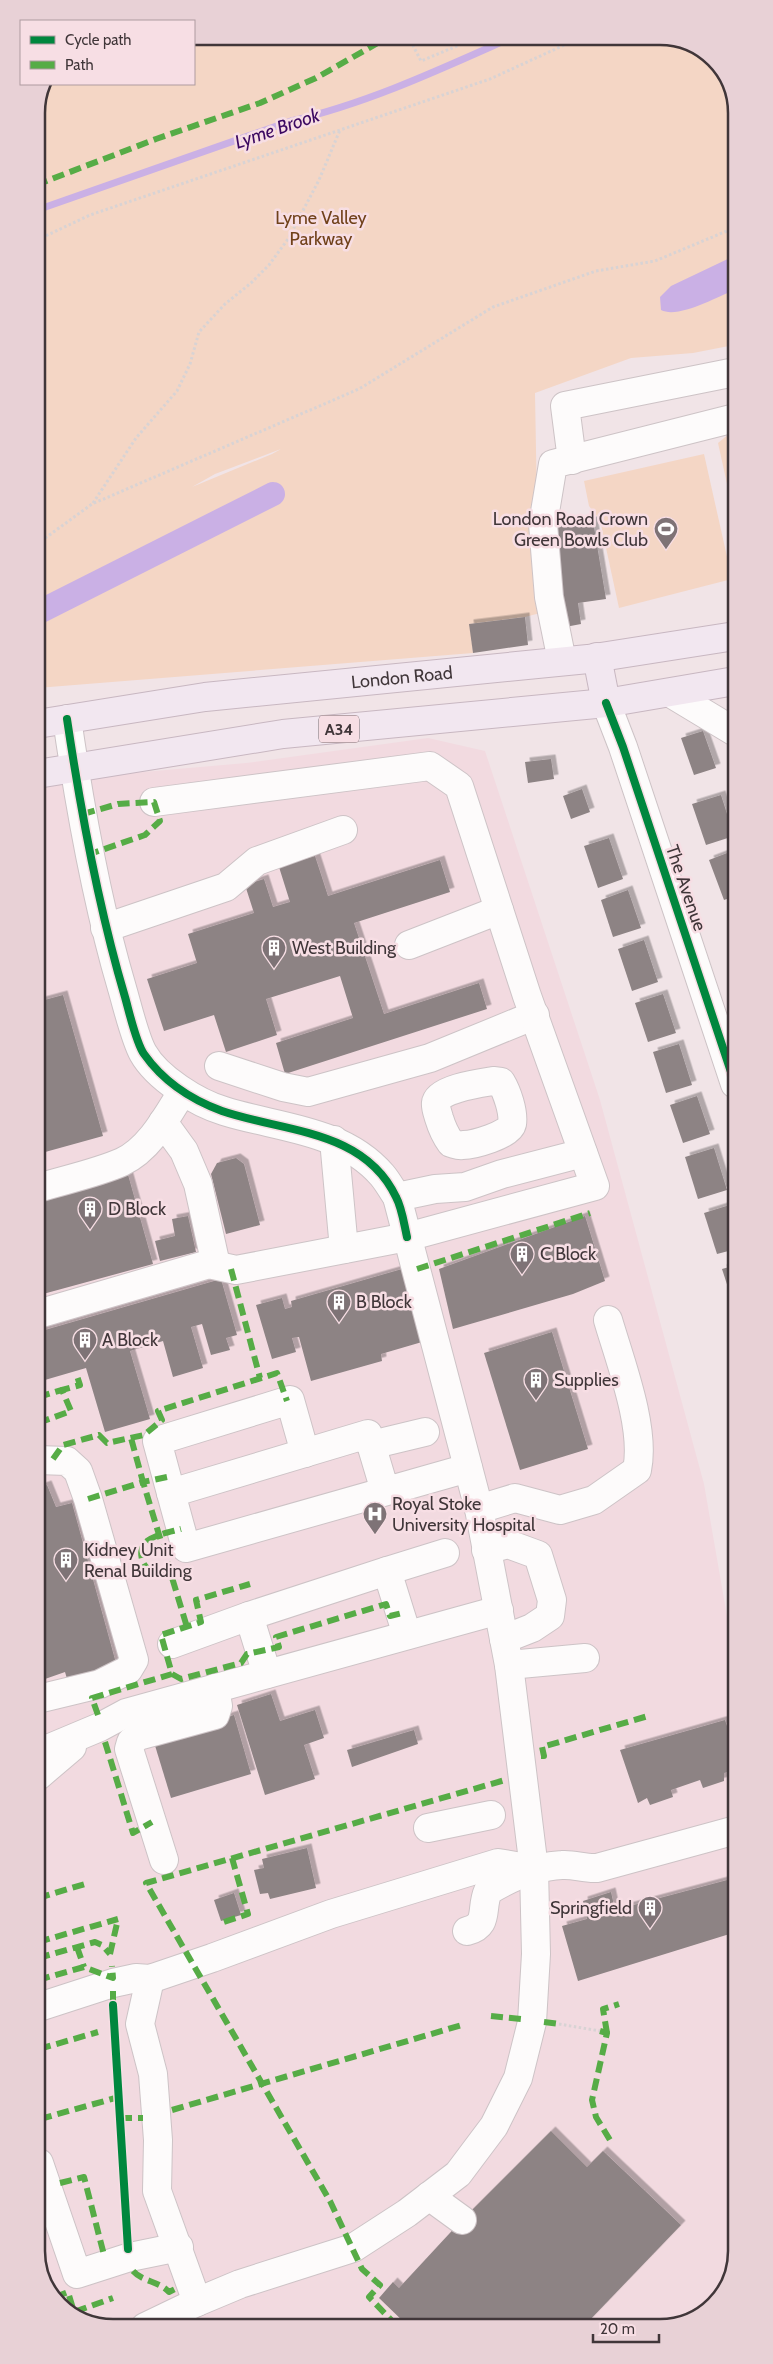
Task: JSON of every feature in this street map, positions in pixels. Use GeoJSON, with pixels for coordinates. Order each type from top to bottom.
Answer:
{"type":"FeatureCollection","features":[{"type":"Feature","properties":{"kind":"highway","name":"London Road"},"geometry":{"type":"LineString","coordinates":[[45,723],[204,697],[597,657],[728,637]]}},
{"type":"Feature","properties":{"kind":"highway"},"geometry":{"type":"LineString","coordinates":[[597,657],[606,703]]}},
{"type":"Feature","properties":{"kind":"highway","name":"A34"},"geometry":{"type":"LineString","coordinates":[[45,772],[283,734],[606,703],[672,694],[728,682]]}},
{"type":"Feature","properties":{"kind":"street"},"geometry":{"type":"LineString","coordinates":[[572,460],[565,406],[728,373]]}},
{"type":"Feature","properties":{"kind":"street"},"geometry":{"type":"LineString","coordinates":[[562,661],[549,597],[543,524],[553,464],[728,420]]}},
{"type":"Feature","properties":{"kind":"street"},"geometry":{"type":"LineString","coordinates":[[672,694],[728,728]]}},
{"type":"Feature","properties":{"kind":"street","name":"The Avenue"},"geometry":{"type":"LineString","coordinates":[[606,703],[728,1041]]}},
{"type":"Feature","properties":{"kind":"street"},"geometry":{"type":"LineString","coordinates":[[67,719],[74,767],[105,928],[142,1053],[182,1092],[223,1111],[334,1140],[366,1160],[382,1175],[397,1197],[479,1510],[507,1652],[534,1869],[536,1954],[532,2022],[518,2078],[494,2126],[458,2174],[353,2248],[240,2284],[162,2319]]}},
{"type":"Feature","properties":{"kind":"street"},"geometry":{"type":"LineString","coordinates":[[45,1312],[209,1264],[236,1270],[407,1237],[595,1186],[535,1015],[459,786],[430,766],[154,802]]}},
{"type":"Feature","properties":{"kind":"street"},"geometry":{"type":"LineString","coordinates":[[105,928],[226,887],[257,861],[343,830]]}},
{"type":"Feature","properties":{"kind":"street"},"geometry":{"type":"LineString","coordinates":[[409,945],[500,910]]}},
{"type":"Feature","properties":{"kind":"street"},"geometry":{"type":"LineString","coordinates":[[219,1066],[283,1087],[308,1092],[430,1058],[535,1015]]}},
{"type":"Feature","properties":{"kind":"street"},"geometry":{"type":"LineString","coordinates":[[45,1186],[123,1162],[145,1144],[163,1122],[182,1092]]}},
{"type":"Feature","properties":{"kind":"street"},"geometry":{"type":"LineString","coordinates":[[163,1122],[184,1151],[198,1184],[216,1265]]}},
{"type":"Feature","properties":{"kind":"street"},"geometry":{"type":"LineString","coordinates":[[497,1136],[508,1209]]}},
{"type":"Feature","properties":{"kind":"street"},"geometry":{"type":"LineString","coordinates":[[334,1140],[344,1249]]}},
{"type":"Feature","properties":{"kind":"street"},"geometry":{"type":"LineString","coordinates":[[397,1197],[435,1189],[465,1187],[502,1174],[583,1153]]}},
{"type":"Feature","properties":{"kind":"street"},"geometry":{"type":"LineString","coordinates":[[479,1510],[516,1498],[560,1510],[594,1500],[637,1470],[640,1454],[633,1406],[608,1320]]}},
{"type":"Feature","properties":{"kind":"street"},"geometry":{"type":"LineString","coordinates":[[305,1453],[290,1400],[157,1441],[186,1548],[468,1468]]}},
{"type":"Feature","properties":{"kind":"street"},"geometry":{"type":"LineString","coordinates":[[371,1445],[425,1432]]}},
{"type":"Feature","properties":{"kind":"street"},"geometry":{"type":"LineString","coordinates":[[172,1493],[368,1434],[385,1491]]}},
{"type":"Feature","properties":{"kind":"street"},"geometry":{"type":"LineString","coordinates":[[45,1459],[67,1461],[78,1471],[88,1499],[134,1660],[128,1670],[100,1684],[45,1697]]}},
{"type":"Feature","properties":{"kind":"street"},"geometry":{"type":"LineString","coordinates":[[486,1550],[508,1544],[538,1555],[552,1600],[550,1616],[532,1628],[507,1652]]}},
{"type":"Feature","properties":{"kind":"street"},"geometry":{"type":"LineString","coordinates":[[172,1644],[249,1616],[445,1553]]}},
{"type":"Feature","properties":{"kind":"street"},"geometry":{"type":"LineString","coordinates":[[387,1571],[407,1635]]}},
{"type":"Feature","properties":{"kind":"street"},"geometry":{"type":"LineString","coordinates":[[45,1750],[126,1713],[498,1610]]}},
{"type":"Feature","properties":{"kind":"street"},"geometry":{"type":"LineString","coordinates":[[249,1616],[267,1674]]}},
{"type":"Feature","properties":{"kind":"street"},"geometry":{"type":"LineString","coordinates":[[507,1652],[585,1658]]}},
{"type":"Feature","properties":{"kind":"street"},"geometry":{"type":"LineString","coordinates":[[164,1860],[129,1749],[131,1742],[138,1736],[215,1715],[218,1706],[215,1688]]}},
{"type":"Feature","properties":{"kind":"street"},"geometry":{"type":"LineString","coordinates":[[45,1770],[90,1731]]}},
{"type":"Feature","properties":{"kind":"street"},"geometry":{"type":"LineString","coordinates":[[428,1828],[491,1815]]}},
{"type":"Feature","properties":{"kind":"street"},"geometry":{"type":"LineString","coordinates":[[45,2005],[113,1983],[136,1978],[150,1978],[212,1958],[331,1914],[498,1863],[534,1869],[563,1865],[587,1869],[597,1868],[728,1832]]}},
{"type":"Feature","properties":{"kind":"street"},"geometry":{"type":"LineString","coordinates":[[467,1931],[477,1928],[483,1921],[485,1899],[488,1891],[534,1869]]}},
{"type":"Feature","properties":{"kind":"street"},"geometry":{"type":"LineString","coordinates":[[150,1978],[140,2024],[153,2074],[158,2140],[157,2191],[179,2247],[197,2302]]}},
{"type":"Feature","properties":{"kind":"street"},"geometry":{"type":"LineString","coordinates":[[45,2181],[77,2274],[130,2257],[179,2247]]}},
{"type":"Feature","properties":{"kind":"street"},"geometry":{"type":"LineString","coordinates":[[429,2196],[462,2220]]}},
{"type":"Feature","properties":{"kind":"path"},"geometry":{"type":"LineString","coordinates":[[413,45],[421,61],[460,45]]}},
{"type":"Feature","properties":{"kind":"path"},"geometry":{"type":"LineString","coordinates":[[45,236],[90,215],[490,79],[564,45]]}},
{"type":"Feature","properties":{"kind":"path"},"geometry":{"type":"LineString","coordinates":[[92,504],[136,438],[177,391],[190,364],[199,332],[225,304],[251,283],[269,265],[288,239],[319,180],[341,129]]}},
{"type":"Feature","properties":{"kind":"path"},"geometry":{"type":"LineString","coordinates":[[45,538],[92,504],[359,389],[493,307],[596,272],[656,261],[728,231]]}},
{"type":"Feature","properties":{"kind":"path"},"geometry":{"type":"LineString","coordinates":[[558,2024],[600,2031]]}},
{"type":"Feature","properties":{"kind":"shaded area"},"geometry":{"type":"Polygon","coordinates":[[[728,259],[728,293],[687,309],[668,312],[661,310],[660,297],[671,286],[728,259]]]}},
{"type":"Feature","properties":{"kind":"shaded area","name":"Royal Stoke University Hospital"},"geometry":{"type":"Polygon","coordinates":[[[428,738],[485,751],[600,1100],[704,1484],[728,1622],[728,2251],[724,2273],[714,2292],[698,2307],[677,2317],[660,2319],[109,2319],[83,2312],[72,2305],[57,2289],[47,2268],[45,2251],[45,787],[109,775],[246,763],[428,738]]]}},
{"type":"Feature","properties":{"kind":"green space","name":"Lyme Valley Parkway"},"geometry":{"type":"Polygon","coordinates":[[[195,45],[664,45],[677,47],[694,54],[708,65],[716,75],[726,96],[728,113],[728,346],[693,353],[631,358],[535,393],[538,562],[544,612],[525,617],[470,624],[473,653],[45,687],[45,113],[46,100],[51,85],[195,85],[195,45]],[[281,449],[215,474],[192,487],[272,454],[281,449]]]}},
{"type":"Feature","properties":{"kind":"green space"},"geometry":{"type":"Polygon","coordinates":[[[728,435],[728,488],[718,443],[728,435]]]}},
{"type":"Feature","properties":{"kind":"green space","name":"London Road Crown Green Bowls Club"},"geometry":{"type":"Polygon","coordinates":[[[704,454],[728,561],[728,580],[619,608],[600,520],[589,506],[584,481],[704,454]]]}},
{"type":"Feature","properties":{"kind":"building"},"geometry":{"type":"Polygon","coordinates":[[[593,521],[606,599],[578,603],[581,624],[560,628],[547,529],[593,521]]]}},
{"type":"Feature","properties":{"kind":"building"},"geometry":{"type":"Polygon","coordinates":[[[525,617],[528,645],[473,653],[469,624],[525,617]]]}},
{"type":"Feature","properties":{"kind":"building"},"geometry":{"type":"Polygon","coordinates":[[[703,731],[716,768],[694,775],[681,738],[703,731]]]}},
{"type":"Feature","properties":{"kind":"building"},"geometry":{"type":"Polygon","coordinates":[[[551,759],[554,779],[528,783],[525,762],[551,759]]]}},
{"type":"Feature","properties":{"kind":"building"},"geometry":{"type":"Polygon","coordinates":[[[582,789],[590,812],[571,819],[563,796],[582,789]]]}},
{"type":"Feature","properties":{"kind":"building"},"geometry":{"type":"Polygon","coordinates":[[[721,795],[728,817],[728,838],[706,845],[692,804],[721,795]]]}},
{"type":"Feature","properties":{"kind":"building"},"geometry":{"type":"Polygon","coordinates":[[[609,838],[623,879],[598,888],[584,846],[609,838]]]}},
{"type":"Feature","properties":{"kind":"building"},"geometry":{"type":"Polygon","coordinates":[[[728,853],[728,899],[724,900],[709,860],[728,853]]]}},
{"type":"Feature","properties":{"kind":"building","name":"West Building"},"geometry":{"type":"Polygon","coordinates":[[[315,856],[328,896],[440,860],[450,892],[354,923],[384,1014],[479,983],[487,1009],[285,1074],[276,1043],[353,1018],[340,976],[266,999],[277,1035],[226,1052],[214,1015],[164,1031],[147,979],[197,963],[188,934],[254,913],[245,885],[264,879],[273,907],[290,902],[279,867],[315,856]]]}},
{"type":"Feature","properties":{"kind":"building"},"geometry":{"type":"Polygon","coordinates":[[[628,890],[641,928],[613,937],[601,900],[628,890]]]}},
{"type":"Feature","properties":{"kind":"building"},"geometry":{"type":"Polygon","coordinates":[[[644,940],[658,982],[632,991],[618,949],[644,940]]]}},
{"type":"Feature","properties":{"kind":"building"},"geometry":{"type":"Polygon","coordinates":[[[663,994],[676,1033],[648,1042],[635,1003],[663,994]]]}},
{"type":"Feature","properties":{"kind":"building"},"geometry":{"type":"Polygon","coordinates":[[[63,995],[103,1136],[45,1152],[45,1000],[63,995]]]}},
{"type":"Feature","properties":{"kind":"building"},"geometry":{"type":"Polygon","coordinates":[[[679,1044],[692,1085],[666,1093],[653,1052],[679,1044]]]}},
{"type":"Feature","properties":{"kind":"building"},"geometry":{"type":"Polygon","coordinates":[[[697,1096],[710,1134],[683,1143],[670,1105],[697,1096]]]}},
{"type":"Feature","properties":{"kind":"building"},"geometry":{"type":"Polygon","coordinates":[[[714,1148],[727,1190],[698,1199],[685,1157],[714,1148]]]}},
{"type":"Feature","properties":{"kind":"building"},"geometry":{"type":"Polygon","coordinates":[[[236,1158],[244,1164],[260,1225],[226,1234],[211,1174],[217,1163],[236,1158]]]}},
{"type":"Feature","properties":{"kind":"building","name":"D Block"},"geometry":{"type":"Polygon","coordinates":[[[127,1171],[153,1264],[45,1293],[45,1194],[127,1171]]]}},
{"type":"Feature","properties":{"kind":"building"},"geometry":{"type":"Polygon","coordinates":[[[728,1206],[728,1251],[717,1254],[704,1213],[728,1206]]]}},
{"type":"Feature","properties":{"kind":"building"},"geometry":{"type":"Polygon","coordinates":[[[188,1216],[196,1252],[160,1261],[155,1241],[175,1236],[172,1219],[188,1216]]]}},
{"type":"Feature","properties":{"kind":"building","name":"C Block"},"geometry":{"type":"Polygon","coordinates":[[[585,1216],[605,1281],[573,1294],[453,1329],[439,1269],[585,1216]]]}},
{"type":"Feature","properties":{"kind":"building"},"geometry":{"type":"Polygon","coordinates":[[[728,1267],[728,1287],[722,1269],[728,1267]]]}},
{"type":"Feature","properties":{"kind":"building","name":"B Block"},"geometry":{"type":"Polygon","coordinates":[[[402,1269],[422,1342],[381,1354],[382,1361],[311,1381],[299,1337],[292,1338],[296,1352],[272,1359],[256,1305],[282,1298],[285,1309],[292,1307],[291,1301],[402,1269]]]}},
{"type":"Feature","properties":{"kind":"building","name":"A Block"},"geometry":{"type":"Polygon","coordinates":[[[221,1279],[237,1335],[226,1338],[230,1350],[211,1355],[202,1324],[191,1327],[203,1368],[173,1377],[163,1341],[130,1351],[150,1419],[105,1432],[86,1368],[45,1380],[45,1330],[221,1279]]]}},
{"type":"Feature","properties":{"kind":"building","name":"Supplies"},"geometry":{"type":"Polygon","coordinates":[[[552,1332],[588,1449],[520,1470],[484,1353],[552,1332]]]}},
{"type":"Feature","properties":{"kind":"building","name":"Kidney Unit Renal Building"},"geometry":{"type":"Polygon","coordinates":[[[47,1485],[56,1507],[72,1503],[119,1674],[71,1692],[65,1672],[45,1679],[45,1486],[47,1485]]]}},
{"type":"Feature","properties":{"kind":"building"},"geometry":{"type":"Polygon","coordinates":[[[271,1694],[280,1721],[315,1710],[324,1738],[304,1745],[315,1779],[265,1795],[237,1705],[271,1694]]]}},
{"type":"Feature","properties":{"kind":"building"},"geometry":{"type":"Polygon","coordinates":[[[234,1715],[251,1774],[171,1798],[153,1739],[234,1715]]]}},
{"type":"Feature","properties":{"kind":"building"},"geometry":{"type":"Polygon","coordinates":[[[725,1720],[728,1729],[728,1772],[724,1773],[724,1781],[703,1788],[700,1780],[671,1790],[673,1797],[650,1805],[647,1798],[638,1803],[620,1750],[725,1720]]]}},
{"type":"Feature","properties":{"kind":"building"},"geometry":{"type":"Polygon","coordinates":[[[414,1730],[418,1744],[352,1767],[347,1750],[414,1730]]]}},
{"type":"Feature","properties":{"kind":"building"},"geometry":{"type":"Polygon","coordinates":[[[307,1848],[316,1888],[270,1899],[268,1893],[260,1894],[254,1870],[264,1868],[262,1859],[307,1848]]]}},
{"type":"Feature","properties":{"kind":"building","name":"Springfield"},"geometry":{"type":"Polygon","coordinates":[[[728,1880],[728,1934],[578,1981],[562,1926],[587,1919],[583,1901],[611,1892],[615,1910],[728,1880]]]}},
{"type":"Feature","properties":{"kind":"building"},"geometry":{"type":"Polygon","coordinates":[[[234,1893],[241,1915],[221,1921],[214,1900],[234,1893]]]}},
{"type":"Feature","properties":{"kind":"building"},"geometry":{"type":"Polygon","coordinates":[[[551,2131],[587,2167],[603,2151],[681,2225],[591,2319],[401,2319],[379,2298],[393,2282],[399,2288],[462,2220],[551,2131]]]}},
{"type":"Feature","properties":{"kind":"waterway","name":"Lyme Brook"},"geometry":{"type":"LineString","coordinates":[[45,207],[291,121],[377,95],[494,45]]}},
{"type":"Feature","properties":{"kind":"waterway"},"geometry":{"type":"LineString","coordinates":[[45,609],[273,494]]}},
{"type":"Feature","properties":{"kind":"marked path"},"geometry":{"type":"LineString","coordinates":[[45,182],[156,139],[260,103],[316,78],[374,45]]}},
{"type":"Feature","properties":{"kind":"marked path"},"geometry":{"type":"LineString","coordinates":[[83,814],[118,804],[154,802],[160,821],[145,835],[90,854]]}},
{"type":"Feature","properties":{"kind":"marked path"},"geometry":{"type":"LineString","coordinates":[[417,1269],[590,1213]]}},
{"type":"Feature","properties":{"kind":"marked path"},"geometry":{"type":"LineString","coordinates":[[231,1269],[260,1378]]}},
{"type":"Feature","properties":{"kind":"marked path"},"geometry":{"type":"LineString","coordinates":[[53,1459],[63,1445],[99,1435],[107,1443],[144,1435],[162,1420],[158,1411],[277,1373],[287,1401]]}},
{"type":"Feature","properties":{"kind":"marked path"},"geometry":{"type":"LineString","coordinates":[[45,1420],[71,1411],[62,1390],[80,1385],[77,1376]]}},
{"type":"Feature","properties":{"kind":"marked path"},"geometry":{"type":"LineString","coordinates":[[45,1395],[62,1390]]}},
{"type":"Feature","properties":{"kind":"marked path"},"geometry":{"type":"LineString","coordinates":[[88,1499],[143,1482],[131,1438]]}},
{"type":"Feature","properties":{"kind":"marked path"},"geometry":{"type":"LineString","coordinates":[[167,1477],[143,1482],[187,1627]]}},
{"type":"Feature","properties":{"kind":"marked path"},"geometry":{"type":"LineString","coordinates":[[170,1571],[163,1573],[153,1572],[145,1566],[141,1556],[143,1545],[151,1539],[181,1529]]}},
{"type":"Feature","properties":{"kind":"marked path"},"geometry":{"type":"LineString","coordinates":[[98,1715],[92,1698],[172,1674],[161,1635],[201,1622],[196,1600],[250,1584]]}},
{"type":"Feature","properties":{"kind":"marked path"},"geometry":{"type":"LineString","coordinates":[[172,1674],[181,1679],[241,1663],[247,1654],[279,1647],[276,1637],[386,1604],[390,1616],[402,1613]]}},
{"type":"Feature","properties":{"kind":"marked path"},"geometry":{"type":"LineString","coordinates":[[541,1756],[544,1756],[542,1747],[648,1716]]}},
{"type":"Feature","properties":{"kind":"marked path"},"geometry":{"type":"LineString","coordinates":[[105,1742],[133,1833],[152,1822]]}},
{"type":"Feature","properties":{"kind":"marked path"},"geometry":{"type":"LineString","coordinates":[[390,2319],[369,2297],[380,2285],[362,2269],[330,2201],[146,1883],[505,1780]]}},
{"type":"Feature","properties":{"kind":"marked path"},"geometry":{"type":"LineString","coordinates":[[224,1922],[248,1914],[232,1858]]}},
{"type":"Feature","properties":{"kind":"marked path"},"geometry":{"type":"LineString","coordinates":[[45,1896],[85,1884]]}},
{"type":"Feature","properties":{"kind":"marked path"},"geometry":{"type":"LineString","coordinates":[[45,1940],[118,1919]]}},
{"type":"Feature","properties":{"kind":"marked path"},"geometry":{"type":"LineString","coordinates":[[110,1954],[118,1919]]}},
{"type":"Feature","properties":{"kind":"marked path"},"geometry":{"type":"LineString","coordinates":[[45,1956],[95,1942],[102,1945],[110,1954]]}},
{"type":"Feature","properties":{"kind":"marked path"},"geometry":{"type":"LineString","coordinates":[[77,1947],[84,1967]]}},
{"type":"Feature","properties":{"kind":"marked path"},"geometry":{"type":"LineString","coordinates":[[45,1978],[84,1967],[113,1978],[112,1966]]}},
{"type":"Feature","properties":{"kind":"marked path"},"geometry":{"type":"LineString","coordinates":[[113,1991],[113,2005]]}},
{"type":"Feature","properties":{"kind":"marked path"},"geometry":{"type":"LineString","coordinates":[[607,2033],[603,2009],[619,2004]]}},
{"type":"Feature","properties":{"kind":"marked path"},"geometry":{"type":"LineString","coordinates":[[491,2016],[521,2019]]}},
{"type":"Feature","properties":{"kind":"marked path"},"geometry":{"type":"LineString","coordinates":[[544,2022],[559,2024]]}},
{"type":"Feature","properties":{"kind":"marked path"},"geometry":{"type":"LineString","coordinates":[[172,2110],[462,2025]]}},
{"type":"Feature","properties":{"kind":"marked path"},"geometry":{"type":"LineString","coordinates":[[600,2031],[607,2033],[592,2100],[596,2117],[610,2140]]}},
{"type":"Feature","properties":{"kind":"marked path"},"geometry":{"type":"LineString","coordinates":[[45,2047],[98,2032]]}},
{"type":"Feature","properties":{"kind":"marked path"},"geometry":{"type":"LineString","coordinates":[[45,2118],[119,2097]]}},
{"type":"Feature","properties":{"kind":"marked path"},"geometry":{"type":"LineString","coordinates":[[120,2118],[143,2118]]}},
{"type":"Feature","properties":{"kind":"marked path"},"geometry":{"type":"LineString","coordinates":[[60,2183],[84,2177],[104,2255]]}},
{"type":"Feature","properties":{"kind":"marked path"},"geometry":{"type":"LineString","coordinates":[[133,2271],[169,2292],[175,2289]]}},
{"type":"Feature","properties":{"kind":"marked path"},"geometry":{"type":"LineString","coordinates":[[61,2295],[68,2292],[72,2305]]}},
{"type":"Feature","properties":{"kind":"marked path"},"geometry":{"type":"LineString","coordinates":[[80,2310],[113,2298]]}},
{"type":"Feature","properties":{"kind":"cycle path"},"geometry":{"type":"LineString","coordinates":[[606,703],[623,747],[728,1063]]}},
{"type":"Feature","properties":{"kind":"cycle path"},"geometry":{"type":"LineString","coordinates":[[67,719],[84,824],[98,894],[133,1027],[144,1054],[169,1081],[200,1101],[222,1111],[320,1136],[343,1145],[364,1158],[382,1175],[396,1197],[407,1237]]}},
{"type":"Feature","properties":{"kind":"cycle path"},"geometry":{"type":"LineString","coordinates":[[113,2005],[128,2249]]}},
{"type":"Feature","properties":{"kind":"place","name":"London Road Crown Green Bowls Club"},"geometry":{"type":"Point","coordinates":[666,550]}},
{"type":"Feature","properties":{"kind":"place","name":"West Building"},"geometry":{"type":"Point","coordinates":[274,969]}},
{"type":"Feature","properties":{"kind":"place","name":"D Block"},"geometry":{"type":"Point","coordinates":[90,1230]}},
{"type":"Feature","properties":{"kind":"place","name":"C Block"},"geometry":{"type":"Point","coordinates":[522,1275]}},
{"type":"Feature","properties":{"kind":"place","name":"B Block"},"geometry":{"type":"Point","coordinates":[339,1323]}},
{"type":"Feature","properties":{"kind":"place","name":"A Block"},"geometry":{"type":"Point","coordinates":[85,1361]}},
{"type":"Feature","properties":{"kind":"place","name":"Supplies"},"geometry":{"type":"Point","coordinates":[536,1401]}},
{"type":"Feature","properties":{"kind":"place","name":"Royal Stoke University Hospital"},"geometry":{"type":"Point","coordinates":[375,1535]}},
{"type":"Feature","properties":{"kind":"place","name":"Kidney Unit Renal Building"},"geometry":{"type":"Point","coordinates":[66,1581]}},
{"type":"Feature","properties":{"kind":"place","name":"Springfield"},"geometry":{"type":"Point","coordinates":[650,1929]}}]}
